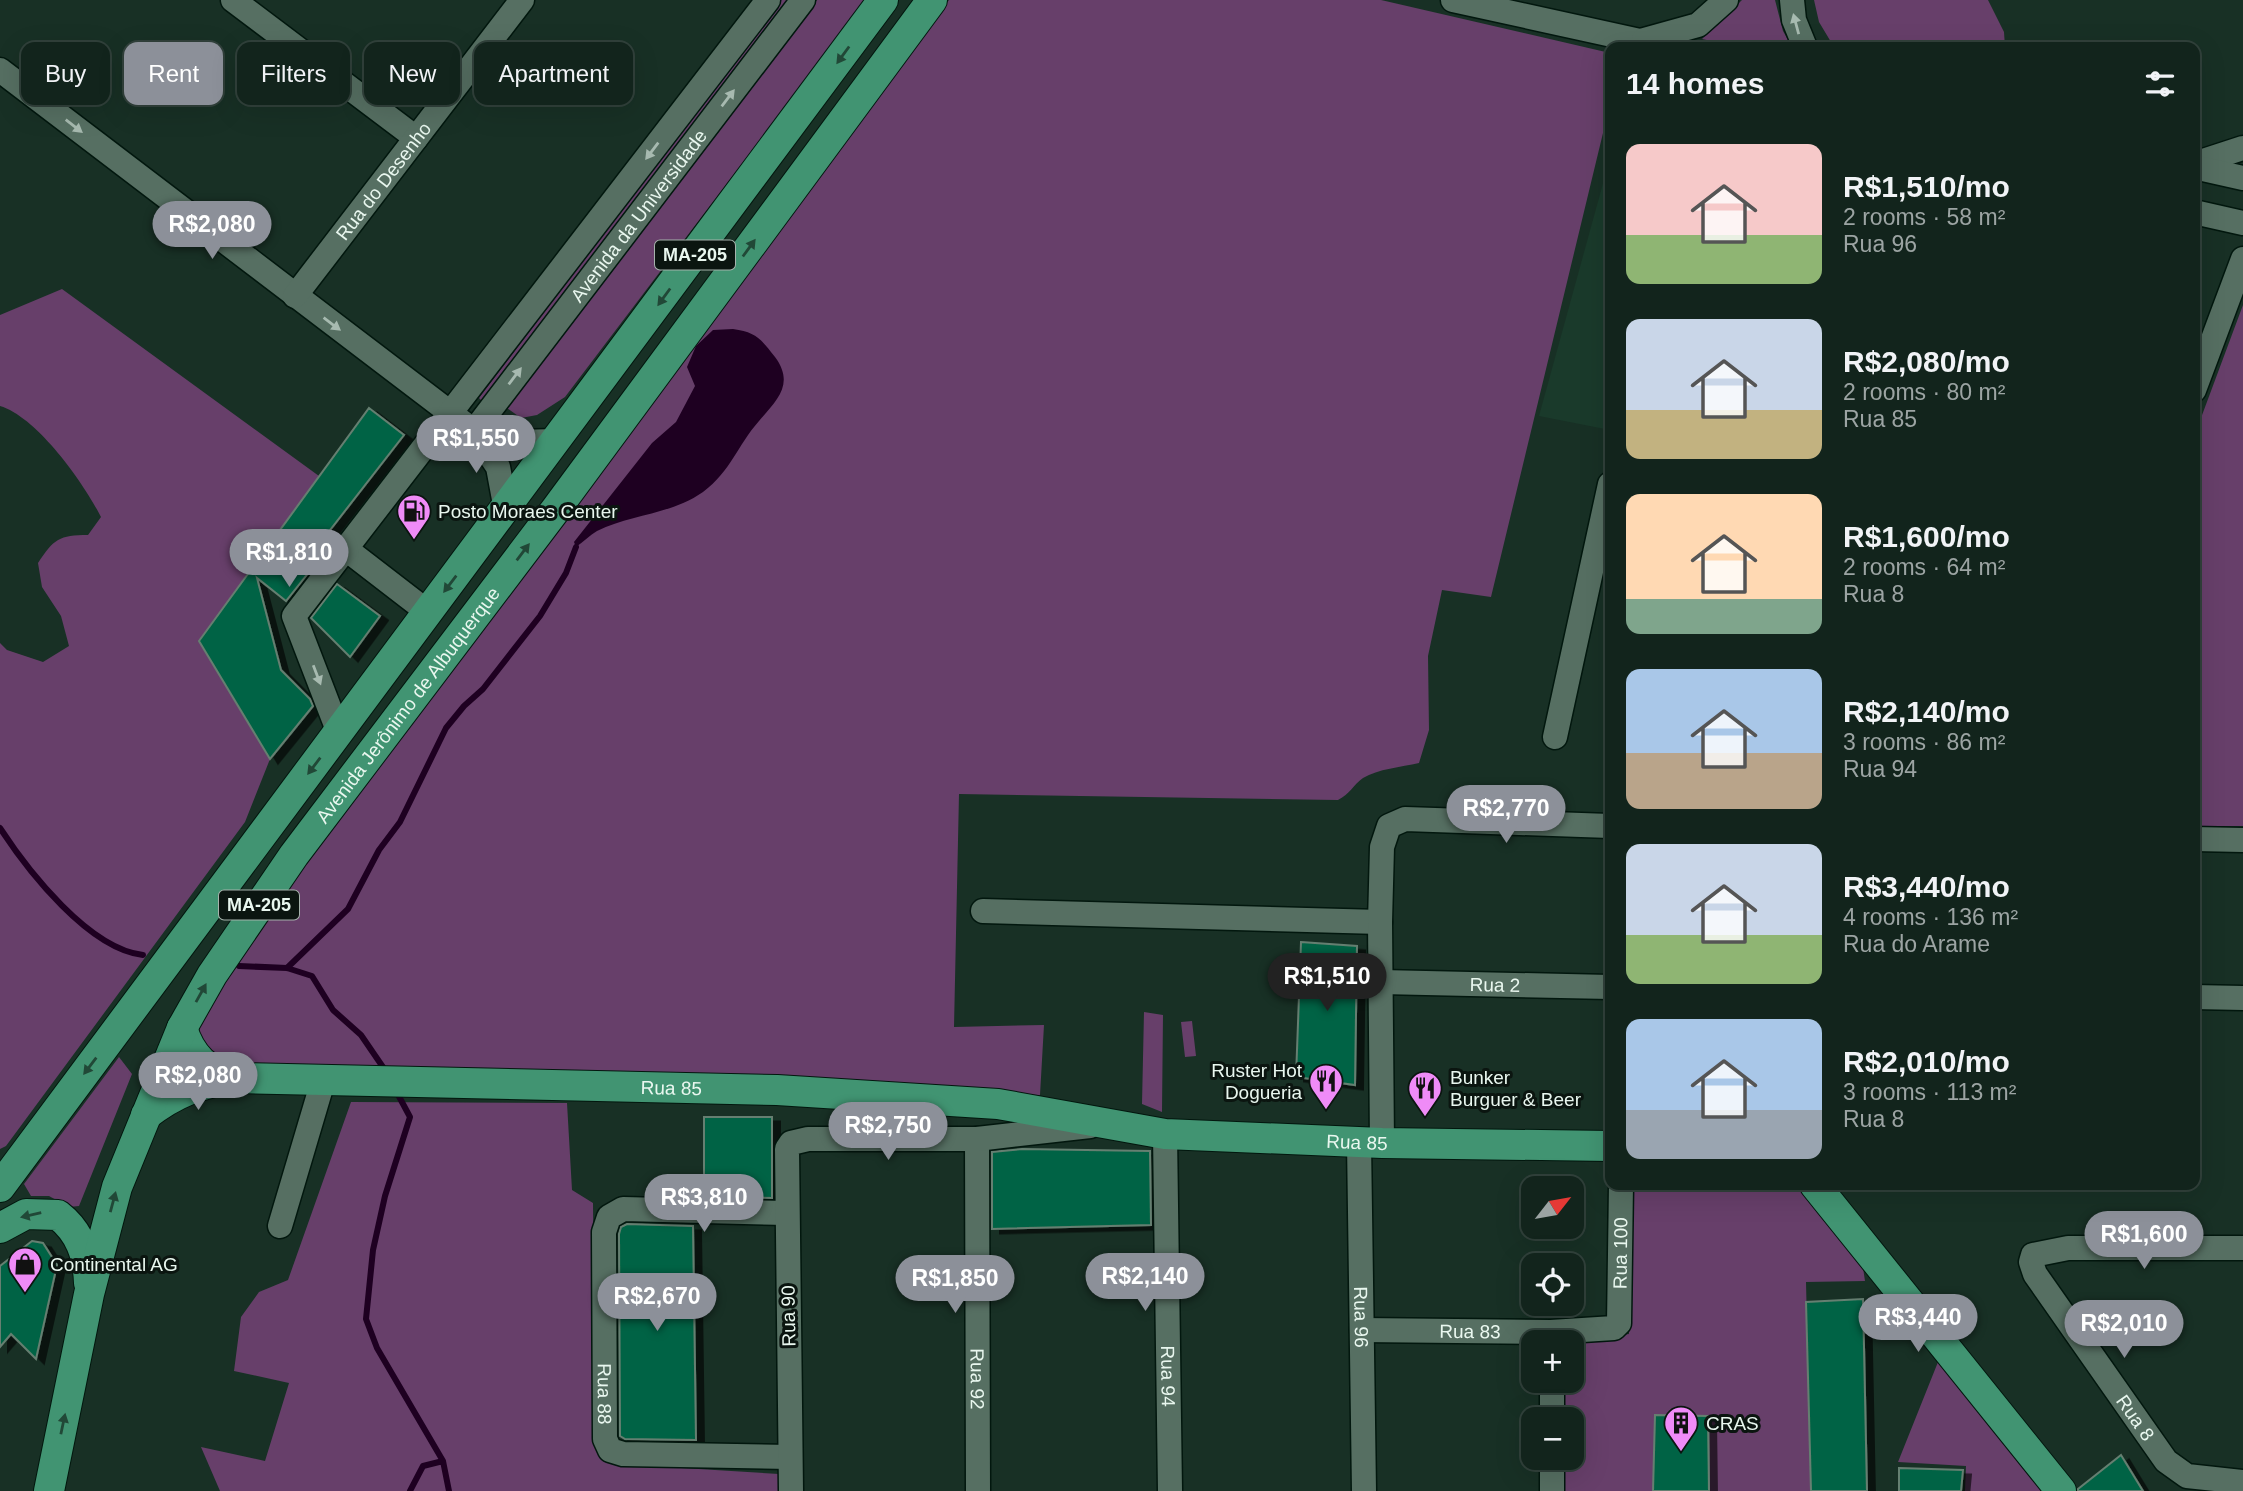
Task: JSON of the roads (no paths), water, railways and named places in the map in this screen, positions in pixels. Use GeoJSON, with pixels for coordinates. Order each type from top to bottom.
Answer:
{"type":"FeatureCollection","features":[{"type":"Feature","properties":{"kind":"main road","name":"Avenida Jerônimo de Albuquerque"},"geometry":{"type":"LineString","coordinates":[[0,1186],[558,441],[883,0]]}},
{"type":"Feature","properties":{"kind":"main road","name":"Avenida Jerônimo de Albuquerque"},"geometry":{"type":"LineString","coordinates":[[49,1491],[89,1294],[117,1187],[182,1028],[212,975],[294,855],[556,509],[932,0]]}},
{"type":"Feature","properties":{"kind":"main road","name":"Rua 85"},"geometry":{"type":"LineString","coordinates":[[182,1028],[195,1057],[214,1071],[237,1078]]}},
{"type":"Feature","properties":{"kind":"main road","name":"Rua 85"},"geometry":{"type":"LineString","coordinates":[[146,1115],[179,1093],[217,1080],[237,1078],[777,1090],[957,1100],[1022,1107],[1165,1134],[1371,1143],[1605,1146]]}},
{"type":"Feature","properties":{"kind":"main road"},"geometry":{"type":"LineString","coordinates":[[1820,1190],[2061,1491]]}},
{"type":"Feature","properties":{"kind":"main road"},"geometry":{"type":"LineString","coordinates":[[0,1228],[26,1214],[58,1215],[78,1236],[85,1253],[89,1294]]}},
{"type":"Feature","properties":{"kind":"street"},"geometry":{"type":"LineString","coordinates":[[233,0],[416,138]]}},
{"type":"Feature","properties":{"kind":"street","name":"Rua do Desenho"},"geometry":{"type":"LineString","coordinates":[[295,296],[522,0]]}},
{"type":"Feature","properties":{"kind":"street","name":"Avenida da Universidade"},"geometry":{"type":"LineString","coordinates":[[339,733],[294,616],[768,0]]}},
{"type":"Feature","properties":{"kind":"street","name":"Avenida da Universidade"},"geometry":{"type":"LineString","coordinates":[[474,431],[803,0]]}},
{"type":"Feature","properties":{"kind":"street"},"geometry":{"type":"LineString","coordinates":[[1453,0],[1632,42]]}},
{"type":"Feature","properties":{"kind":"street"},"geometry":{"type":"LineString","coordinates":[[1647,42],[1698,25],[1726,0]]}},
{"type":"Feature","properties":{"kind":"street"},"geometry":{"type":"LineString","coordinates":[[1792,0],[1794,20],[1803,42]]}},
{"type":"Feature","properties":{"kind":"street"},"geometry":{"type":"LineString","coordinates":[[0,70],[474,431],[498,467],[506,510]]}},
{"type":"Feature","properties":{"kind":"street"},"geometry":{"type":"LineString","coordinates":[[2200,163],[2243,148]]}},
{"type":"Feature","properties":{"kind":"street"},"geometry":{"type":"LineString","coordinates":[[2200,167],[2243,178]]}},
{"type":"Feature","properties":{"kind":"street"},"geometry":{"type":"LineString","coordinates":[[2200,213],[2243,223]]}},
{"type":"Feature","properties":{"kind":"street"},"geometry":{"type":"LineString","coordinates":[[2200,374],[2243,259]]}},
{"type":"Feature","properties":{"kind":"street"},"geometry":{"type":"LineString","coordinates":[[474,431],[514,442],[558,441]]}},
{"type":"Feature","properties":{"kind":"street"},"geometry":{"type":"LineString","coordinates":[[1555,737],[1605,507]]}},
{"type":"Feature","properties":{"kind":"street"},"geometry":{"type":"LineString","coordinates":[[346,549],[429,613]]}},
{"type":"Feature","properties":{"kind":"street","name":"Rua 96"},"geometry":{"type":"LineString","coordinates":[[1364,1491],[1362,1330],[1381,982],[1368,921],[1382,847],[1389,826],[1405,820],[1605,826]]}},
{"type":"Feature","properties":{"kind":"street"},"geometry":{"type":"LineString","coordinates":[[2200,839],[2243,841]]}},
{"type":"Feature","properties":{"kind":"street"},"geometry":{"type":"LineString","coordinates":[[983,911],[1368,921]]}},
{"type":"Feature","properties":{"kind":"street","name":"Rua 2"},"geometry":{"type":"LineString","coordinates":[[1381,982],[1605,987]]}},
{"type":"Feature","properties":{"kind":"street"},"geometry":{"type":"LineString","coordinates":[[2200,997],[2243,998]]}},
{"type":"Feature","properties":{"kind":"street"},"geometry":{"type":"LineString","coordinates":[[280,1226],[323,1081]]}},
{"type":"Feature","properties":{"kind":"street","name":"Rua 85"},"geometry":{"type":"LineString","coordinates":[[792,1143],[808,1139],[977,1139],[1104,1124]]}},
{"type":"Feature","properties":{"kind":"street","name":"Rua 94"},"geometry":{"type":"LineString","coordinates":[[1165,1134],[1170,1491]]}},
{"type":"Feature","properties":{"kind":"street","name":"Rua 92"},"geometry":{"type":"LineString","coordinates":[[977,1139],[978,1491]]}},
{"type":"Feature","properties":{"kind":"street","name":"Rua 90"},"geometry":{"type":"LineString","coordinates":[[791,1491],[785,1156],[792,1143]]}},
{"type":"Feature","properties":{"kind":"street","name":"Rua 100"},"geometry":{"type":"LineString","coordinates":[[1619,1323],[1621,1190]]}},
{"type":"Feature","properties":{"kind":"street","name":"Rua 88"},"geometry":{"type":"LineString","coordinates":[[786,1213],[623,1209],[612,1214],[604,1224],[607,1447],[623,1454],[790,1457]]}},
{"type":"Feature","properties":{"kind":"street","name":"Rua 8"},"geometry":{"type":"LineString","coordinates":[[2243,1248],[2068,1248],[2040,1251],[2032,1258],[2035,1274],[2166,1461],[2179,1472],[2204,1480],[2243,1482]]}},
{"type":"Feature","properties":{"kind":"street","name":"Rua 83"},"geometry":{"type":"LineString","coordinates":[[1584,1333],[1607,1330],[1619,1323]]}},
{"type":"Feature","properties":{"kind":"street","name":"Rua 83"},"geometry":{"type":"LineString","coordinates":[[1362,1330],[1521,1336]]}},
{"type":"Feature","properties":{"kind":"street"},"geometry":{"type":"LineString","coordinates":[[1552,1470],[1552,1491]]}},
{"type":"Feature","properties":{"kind":"waterway"},"geometry":{"type":"LineString","coordinates":[[287,968],[348,909],[379,850],[400,822],[446,728],[483,689],[540,616],[566,573],[576,547]]}},
{"type":"Feature","properties":{"kind":"waterway"},"geometry":{"type":"LineString","coordinates":[[0,828],[43,885],[81,924],[122,950],[143,955]]}},
{"type":"Feature","properties":{"kind":"waterway"},"geometry":{"type":"LineString","coordinates":[[239,966],[287,968],[312,976],[333,1010],[361,1035],[387,1073]]}},
{"type":"Feature","properties":{"kind":"waterway"},"geometry":{"type":"LineString","coordinates":[[395,1089],[410,1117],[385,1196],[373,1250],[366,1319],[377,1348],[443,1461],[449,1491]]}},
{"type":"Feature","properties":{"kind":"waterway"},"geometry":{"type":"LineString","coordinates":[[410,1491],[423,1466],[443,1461]]}},
{"type":"Feature","properties":{"kind":"place","name":"Posto Moraes Center"},"geometry":{"type":"Point","coordinates":[414,541]}},
{"type":"Feature","properties":{"kind":"place","name":"Ruster Hot Dogueria"},"geometry":{"type":"Point","coordinates":[1326,1111]}},
{"type":"Feature","properties":{"kind":"place","name":"Bunker Burguer & Beer"},"geometry":{"type":"Point","coordinates":[1425,1118]}},
{"type":"Feature","properties":{"kind":"place","name":"Continental AG"},"geometry":{"type":"Point","coordinates":[25,1294]}},
{"type":"Feature","properties":{"kind":"place","name":"CRAS"},"geometry":{"type":"Point","coordinates":[1681,1453]}}]}
